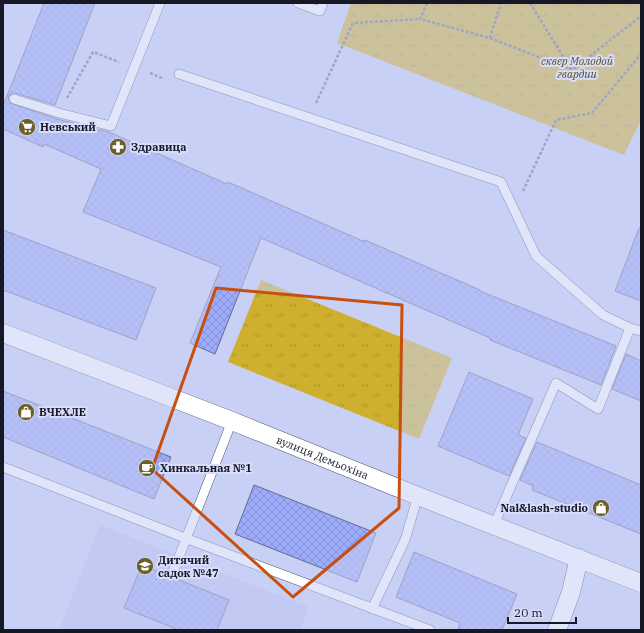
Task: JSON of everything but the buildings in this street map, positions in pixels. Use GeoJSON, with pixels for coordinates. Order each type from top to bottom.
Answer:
{"type":"FeatureCollection","features":[{"type":"Feature","properties":{"kind":"street","name":"вулиця Демьохіна"},"geometry":{"type":"LineString","coordinates":[[3,333],[232,421],[418,496],[641,582]]}},
{"type":"Feature","properties":{"kind":"street"},"geometry":{"type":"LineString","coordinates":[[557,630],[571,592],[579,558]]}},
{"type":"Feature","properties":{"kind":"lane"},"geometry":{"type":"LineString","coordinates":[[14,99],[59,113],[111,126],[160,3]]}},
{"type":"Feature","properties":{"kind":"lane"},"geometry":{"type":"LineString","coordinates":[[298,3],[320,11],[322,3]]}},
{"type":"Feature","properties":{"kind":"lane"},"geometry":{"type":"LineString","coordinates":[[179,74],[501,182],[536,256],[604,315],[630,328],[641,331]]}},
{"type":"Feature","properties":{"kind":"lane"},"geometry":{"type":"LineString","coordinates":[[494,525],[556,383],[598,410],[630,328]]}},
{"type":"Feature","properties":{"kind":"lane"},"geometry":{"type":"LineString","coordinates":[[173,572],[232,421]]}},
{"type":"Feature","properties":{"kind":"lane"},"geometry":{"type":"LineString","coordinates":[[3,467],[185,538],[430,630]]}},
{"type":"Feature","properties":{"kind":"lane"},"geometry":{"type":"LineString","coordinates":[[372,609],[405,540],[418,496]]}},
{"type":"Feature","properties":{"kind":"path"},"geometry":{"type":"LineString","coordinates":[[427,3],[420,19],[490,38],[572,70]]}},
{"type":"Feature","properties":{"kind":"path"},"geometry":{"type":"LineString","coordinates":[[490,38],[501,3]]}},
{"type":"Feature","properties":{"kind":"path"},"geometry":{"type":"LineString","coordinates":[[530,3],[572,70]]}},
{"type":"Feature","properties":{"kind":"path"},"geometry":{"type":"LineString","coordinates":[[572,70],[641,16]]}},
{"type":"Feature","properties":{"kind":"path"},"geometry":{"type":"LineString","coordinates":[[514,210],[556,120],[592,113],[641,54]]}},
{"type":"Feature","properties":{"kind":"highlighted area"},"geometry":{"type":"Polygon","coordinates":[[[216,288],[402,305],[399,508],[293,597],[152,469],[216,288]]]}},
{"type":"Feature","properties":{"kind":"shaded area","name":"Дитячий садок №47"},"geometry":{"type":"Polygon","coordinates":[[[100,525],[309,607],[300,630],[67,630],[60,627],[100,525]]]}},
{"type":"Feature","properties":{"kind":"green space","name":"сквер Молодой гвардии"},"geometry":{"type":"Polygon","coordinates":[[[351,3],[641,3],[641,120],[624,155],[337,43],[351,3]]]}},
{"type":"Feature","properties":{"kind":"green space"},"geometry":{"type":"Polygon","coordinates":[[[261,280],[452,358],[419,439],[228,362],[261,280]]]}},
{"type":"Feature","properties":{"kind":"place","name":"Невський"},"geometry":{"type":"Point","coordinates":[27,127]}},
{"type":"Feature","properties":{"kind":"place","name":"Здравица"},"geometry":{"type":"Point","coordinates":[118,147]}},
{"type":"Feature","properties":{"kind":"place","name":"ВЧЕХЛЕ"},"geometry":{"type":"Point","coordinates":[26,412]}},
{"type":"Feature","properties":{"kind":"place","name":"Хинкальная №1"},"geometry":{"type":"Point","coordinates":[147,468]}},
{"type":"Feature","properties":{"kind":"place","name":"Nal&lash-studio"},"geometry":{"type":"Point","coordinates":[601,508]}},
{"type":"Feature","properties":{"kind":"place","name":"Дитячий садок №47"},"geometry":{"type":"Point","coordinates":[145,566]}}]}
